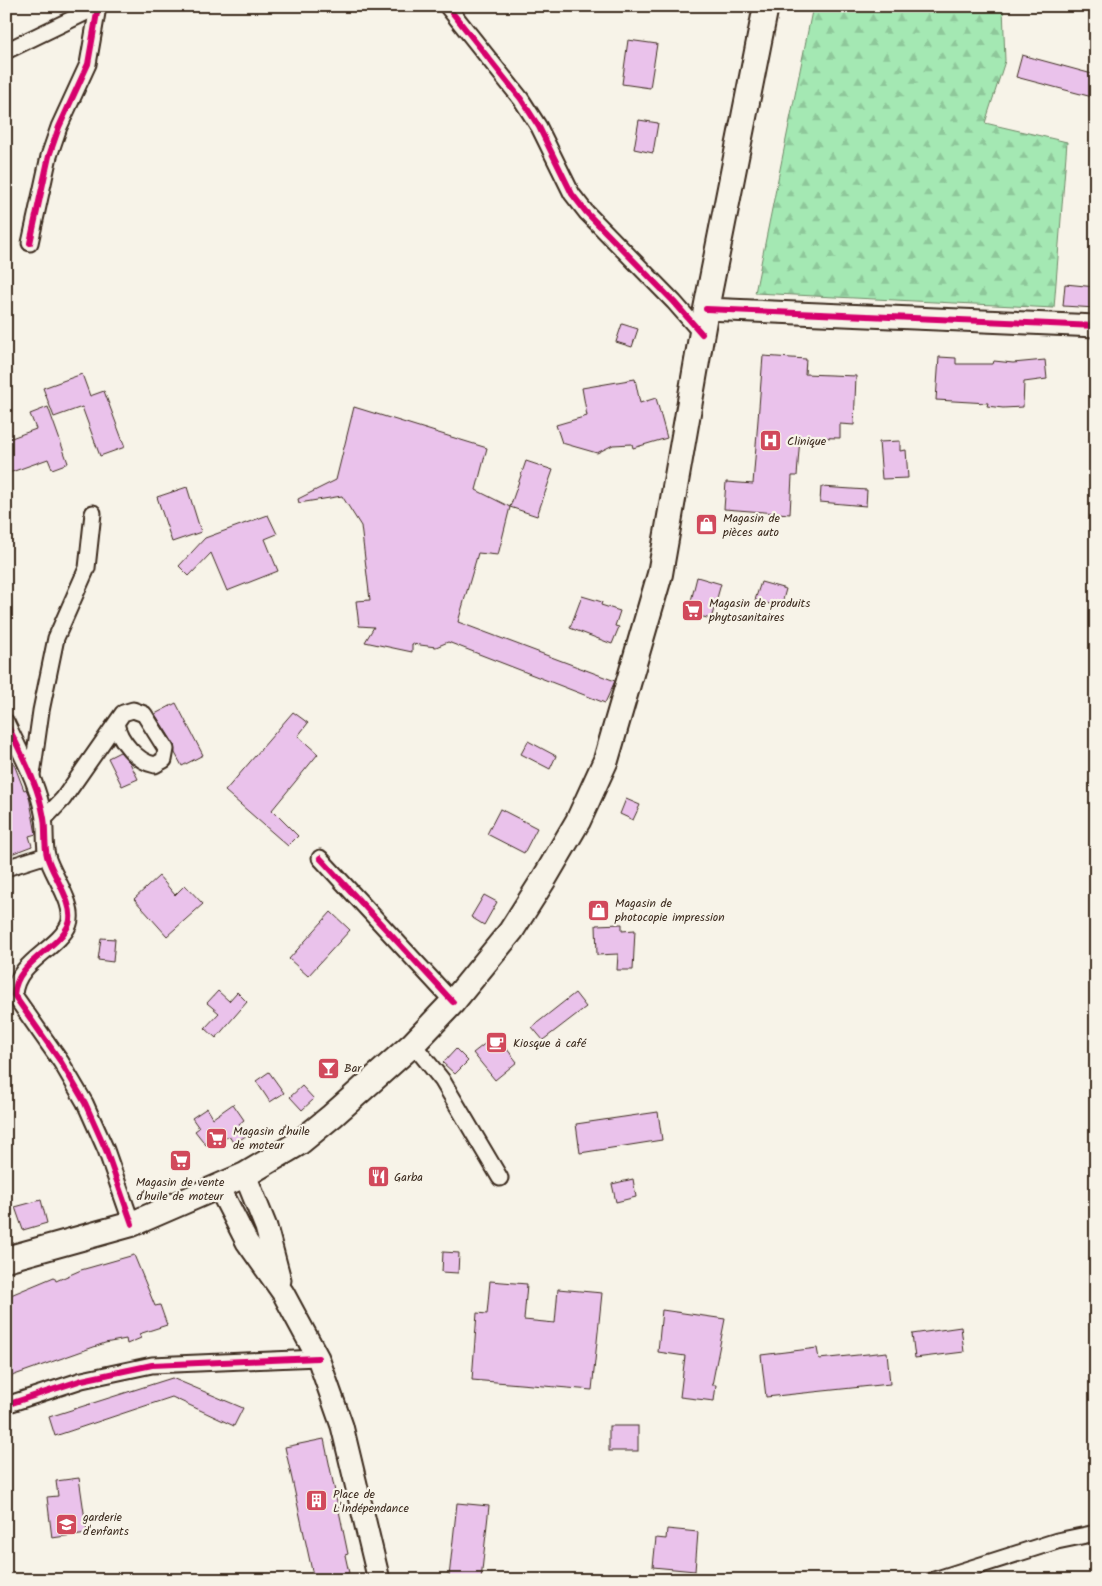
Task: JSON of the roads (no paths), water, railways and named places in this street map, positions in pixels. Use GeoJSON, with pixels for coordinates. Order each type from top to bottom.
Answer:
{"type":"FeatureCollection","features":[{"type":"Feature","properties":{"kind":"main road"},"geometry":{"type":"LineString","coordinates":[[6,1259],[132,1224],[245,1175],[299,1143],[413,1044],[453,1002],[511,931],[578,821],[606,760],[660,574],[706,309],[766,6]]}},
{"type":"Feature","properties":{"kind":"main road"},"geometry":{"type":"LineString","coordinates":[[706,309],[1096,326]]}},
{"type":"Feature","properties":{"kind":"main road"},"geometry":{"type":"LineString","coordinates":[[245,1175],[266,1227],[283,1293]]}},
{"type":"Feature","properties":{"kind":"main road"},"geometry":{"type":"LineString","coordinates":[[219,1187],[246,1242],[283,1293],[318,1358],[342,1426],[379,1580]]}},
{"type":"Feature","properties":{"kind":"street"},"geometry":{"type":"LineString","coordinates":[[6,51],[99,6]]}},
{"type":"Feature","properties":{"kind":"street"},"geometry":{"type":"LineString","coordinates":[[30,243],[49,156],[59,127],[88,64],[99,6]]}},
{"type":"Feature","properties":{"kind":"street"},"geometry":{"type":"LineString","coordinates":[[447,6],[521,99],[539,127],[572,194],[586,212],[674,302],[702,334]]}},
{"type":"Feature","properties":{"kind":"street"},"geometry":{"type":"LineString","coordinates":[[32,775],[43,703],[56,638],[87,568],[93,513]]}},
{"type":"Feature","properties":{"kind":"street"},"geometry":{"type":"LineString","coordinates":[[6,722],[32,775],[44,819],[46,854],[64,892],[70,920],[61,934],[18,979],[14,995],[61,1062],[85,1102],[106,1150],[132,1224]]}},
{"type":"Feature","properties":{"kind":"street"},"geometry":{"type":"LineString","coordinates":[[44,819],[63,799],[116,723]]}},
{"type":"Feature","properties":{"kind":"street"},"geometry":{"type":"LineString","coordinates":[[6,868],[46,854]]}},
{"type":"Feature","properties":{"kind":"street"},"geometry":{"type":"LineString","coordinates":[[320,858],[453,1002]]}},
{"type":"Feature","properties":{"kind":"street"},"geometry":{"type":"LineString","coordinates":[[413,1044],[442,1080],[500,1178]]}},
{"type":"Feature","properties":{"kind":"street"},"geometry":{"type":"LineString","coordinates":[[6,1405],[82,1380],[152,1365],[318,1358]]}},
{"type":"Feature","properties":{"kind":"street"},"geometry":{"type":"LineString","coordinates":[[934,1580],[1057,1541],[1096,1533]]}},
{"type":"Feature","properties":{"kind":"place","name":"Clinique"},"geometry":{"type":"Point","coordinates":[771,441]}},
{"type":"Feature","properties":{"kind":"place","name":"Magasin de pièces auto"},"geometry":{"type":"Point","coordinates":[707,525]}},
{"type":"Feature","properties":{"kind":"place","name":"Magasin de produits phytosanitaires"},"geometry":{"type":"Point","coordinates":[693,610]}},
{"type":"Feature","properties":{"kind":"place","name":"Magasin de photocopie impression"},"geometry":{"type":"Point","coordinates":[599,910]}},
{"type":"Feature","properties":{"kind":"place","name":"Kiosque à café"},"geometry":{"type":"Point","coordinates":[497,1043]}},
{"type":"Feature","properties":{"kind":"place","name":"Bar"},"geometry":{"type":"Point","coordinates":[328,1068]}},
{"type":"Feature","properties":{"kind":"place","name":"Magasin d'huile de moteur"},"geometry":{"type":"Point","coordinates":[217,1138]}},
{"type":"Feature","properties":{"kind":"place","name":"Magasin de vente d'huile de moteur"},"geometry":{"type":"Point","coordinates":[180,1161]}},
{"type":"Feature","properties":{"kind":"place","name":"Garba"},"geometry":{"type":"Point","coordinates":[378,1177]}},
{"type":"Feature","properties":{"kind":"place","name":"Place de L'Indépendance"},"geometry":{"type":"Point","coordinates":[317,1501]}},
{"type":"Feature","properties":{"kind":"place","name":"garderie d'enfants"},"geometry":{"type":"Point","coordinates":[67,1524]}}]}
